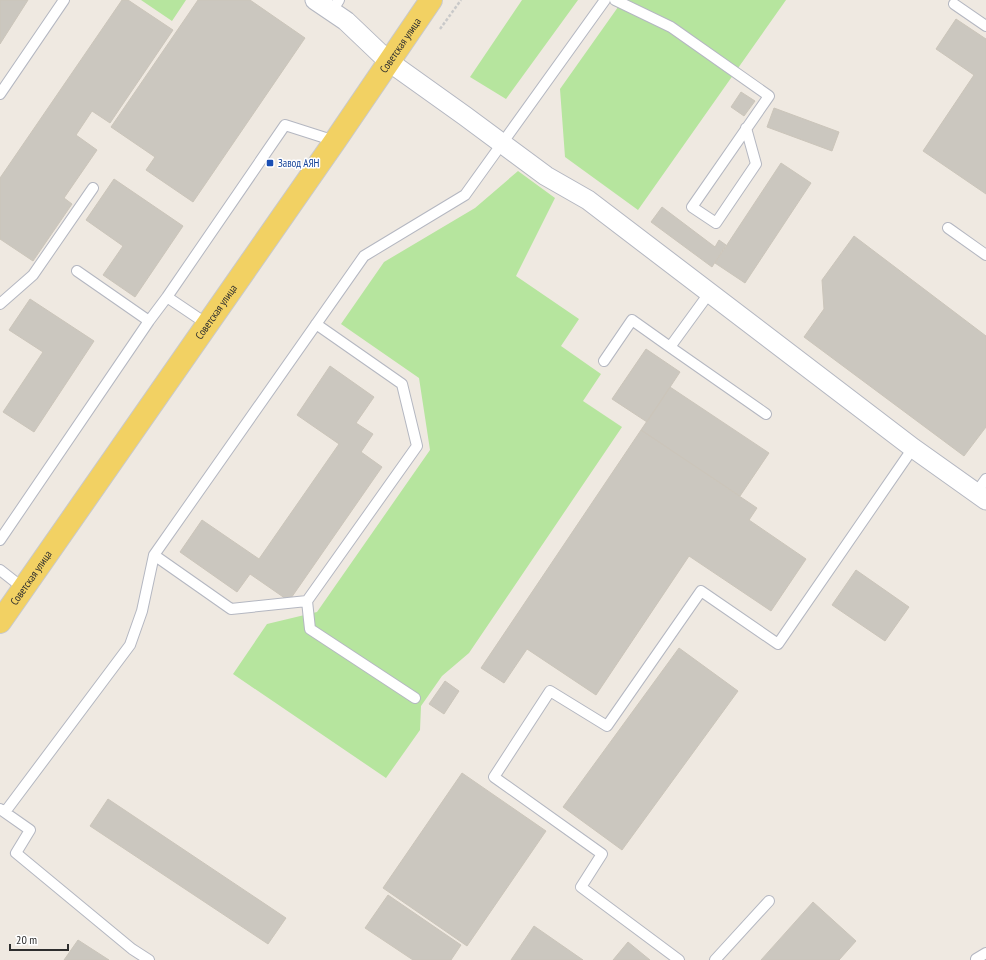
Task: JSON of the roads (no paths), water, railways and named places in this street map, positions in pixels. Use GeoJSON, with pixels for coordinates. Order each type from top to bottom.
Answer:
{"type":"FeatureCollection","features":[{"type":"Feature","properties":{"kind":"main road","name":"Советская улица"},"geometry":{"type":"LineString","coordinates":[[0,622],[431,0]]}},
{"type":"Feature","properties":{"kind":"street"},"geometry":{"type":"LineString","coordinates":[[315,0],[336,6],[346,21],[388,61],[546,176],[588,200],[913,448],[983,490]]}},
{"type":"Feature","properties":{"kind":"lane"},"geometry":{"type":"LineString","coordinates":[[0,94],[64,0]]}},
{"type":"Feature","properties":{"kind":"lane"},"geometry":{"type":"LineString","coordinates":[[149,960],[132,949],[16,854],[30,830],[3,811],[130,645],[142,611],[154,555],[364,256],[465,195],[605,0]]}},
{"type":"Feature","properties":{"kind":"lane"},"geometry":{"type":"LineString","coordinates":[[615,0],[671,27],[769,96],[746,128],[692,207],[716,223],[756,164],[746,128]]}},
{"type":"Feature","properties":{"kind":"lane"},"geometry":{"type":"LineString","coordinates":[[954,4],[986,26]]}},
{"type":"Feature","properties":{"kind":"lane"},"geometry":{"type":"LineString","coordinates":[[0,540],[285,124],[334,141]]}},
{"type":"Feature","properties":{"kind":"lane"},"geometry":{"type":"LineString","coordinates":[[0,304],[33,275],[93,188]]}},
{"type":"Feature","properties":{"kind":"lane"},"geometry":{"type":"LineString","coordinates":[[948,228],[986,255]]}},
{"type":"Feature","properties":{"kind":"lane"},"geometry":{"type":"LineString","coordinates":[[77,271],[149,321]]}},
{"type":"Feature","properties":{"kind":"lane"},"geometry":{"type":"LineString","coordinates":[[670,347],[710,292]]}},
{"type":"Feature","properties":{"kind":"lane"},"geometry":{"type":"LineString","coordinates":[[167,297],[207,324]]}},
{"type":"Feature","properties":{"kind":"lane"},"geometry":{"type":"LineString","coordinates":[[604,361],[632,320],[766,414]]}},
{"type":"Feature","properties":{"kind":"lane"},"geometry":{"type":"LineString","coordinates":[[316,324],[402,384],[417,446],[307,600],[310,629],[415,698]]}},
{"type":"Feature","properties":{"kind":"lane"},"geometry":{"type":"LineString","coordinates":[[679,960],[581,887],[602,854],[494,777],[550,691],[607,726],[701,591],[778,644],[913,448]]}},
{"type":"Feature","properties":{"kind":"lane"},"geometry":{"type":"LineString","coordinates":[[154,555],[231,609],[307,600]]}},
{"type":"Feature","properties":{"kind":"lane"},"geometry":{"type":"LineString","coordinates":[[0,570],[23,588]]}},
{"type":"Feature","properties":{"kind":"lane"},"geometry":{"type":"LineString","coordinates":[[715,960],[769,901]]}},
{"type":"Feature","properties":{"kind":"lane"},"geometry":{"type":"LineString","coordinates":[[976,959],[986,953]]}},
{"type":"Feature","properties":{"kind":"place","name":"Завод АЯН"},"geometry":{"type":"Point","coordinates":[270,163]}}]}
